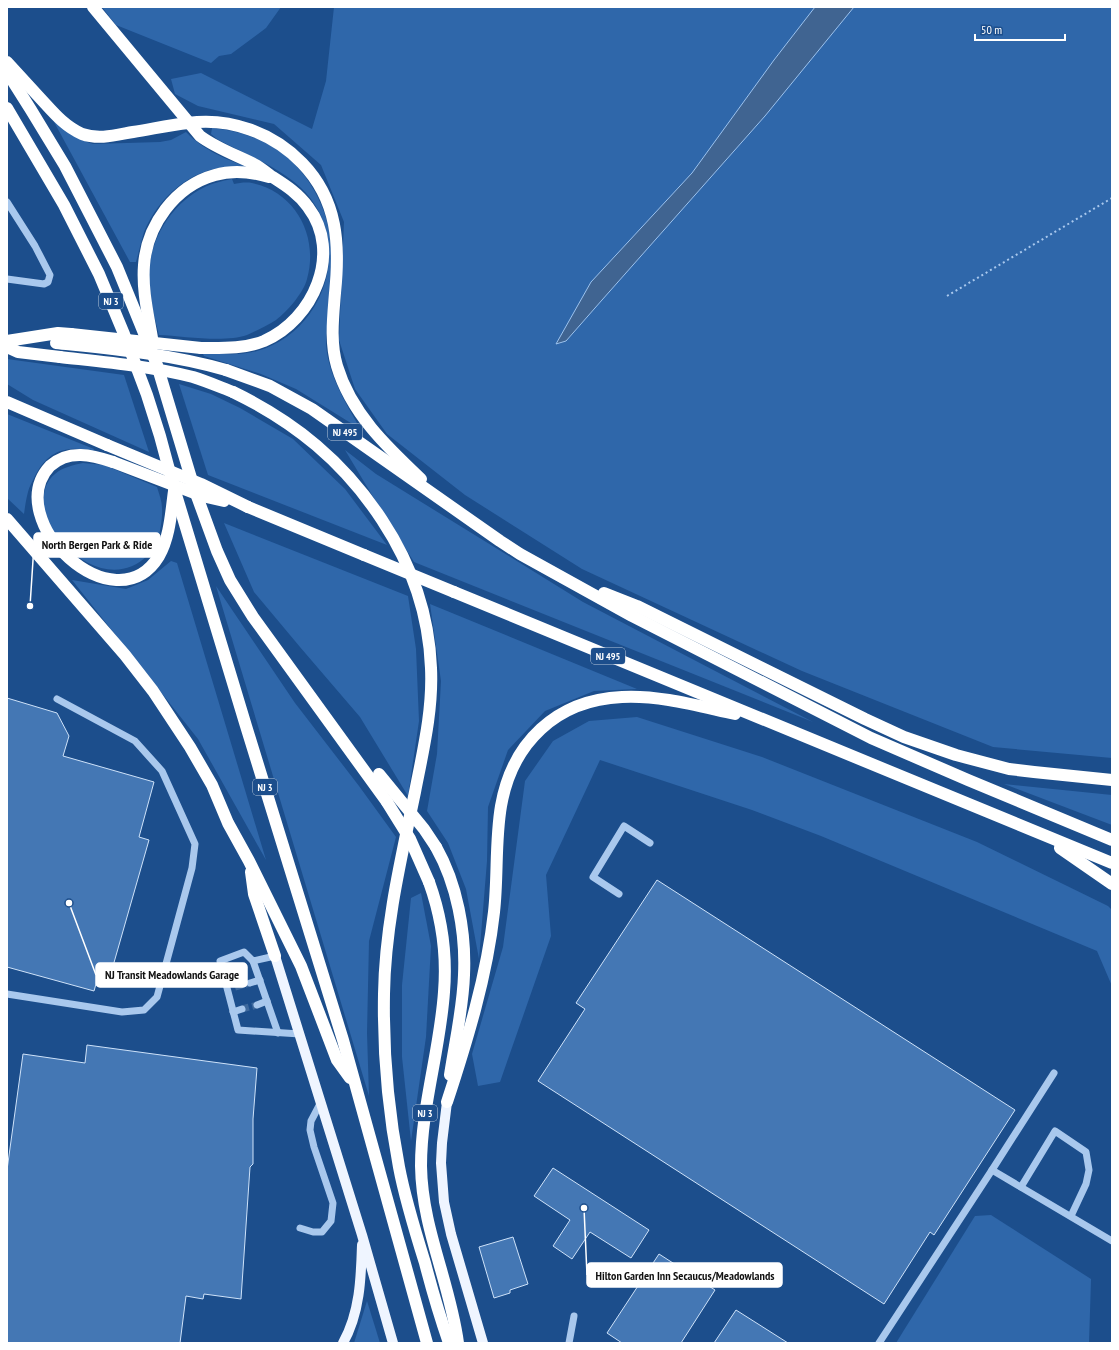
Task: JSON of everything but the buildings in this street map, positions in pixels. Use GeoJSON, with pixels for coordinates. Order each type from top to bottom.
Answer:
{"type":"FeatureCollection","features":[{"type":"Feature","properties":{"kind":"highway"},"geometry":{"type":"LineString","coordinates":[[19,339],[58,333],[201,348],[235,348],[250,346],[264,341],[278,333],[289,324],[300,313],[316,290],[320,277],[323,253],[319,230],[309,207],[290,188],[255,164],[208,142],[200,136],[93,7]]}},
{"type":"Feature","properties":{"kind":"highway"},"geometry":{"type":"LineString","coordinates":[[7,62],[58,118],[74,130],[92,137],[114,136],[189,122],[228,123],[259,132],[277,142],[303,164],[313,176],[328,202],[336,231],[337,278],[332,336],[337,365],[342,380],[356,409],[392,452],[454,509]]}},
{"type":"Feature","properties":{"kind":"highway","name":"NJ 3"},"geometry":{"type":"LineString","coordinates":[[7,72],[55,148],[96,225],[116,267],[157,365],[194,488],[211,535],[236,590],[253,617],[387,802],[410,839],[430,882],[441,927],[444,949],[445,982],[442,1014],[422,1134],[422,1185],[426,1217],[455,1318],[458,1343]]}},
{"type":"Feature","properties":{"kind":"highway","name":"NJ 3"},"geometry":{"type":"LineString","coordinates":[[7,108],[74,224],[108,294],[160,436],[174,488],[343,1040],[427,1343]]}},
{"type":"Feature","properties":{"kind":"highway"},"geometry":{"type":"LineString","coordinates":[[7,114],[19,127]]}},
{"type":"Feature","properties":{"kind":"highway"},"geometry":{"type":"LineString","coordinates":[[157,365],[146,309],[143,280],[147,246],[158,218],[183,191],[204,178],[216,174],[239,172],[251,173],[277,180]]}},
{"type":"Feature","properties":{"kind":"highway","name":"NJ 495"},"geometry":{"type":"LineString","coordinates":[[7,341],[19,339],[160,356],[195,362],[226,370],[270,386],[312,409],[520,554],[557,574]]}},
{"type":"Feature","properties":{"kind":"highway"},"geometry":{"type":"LineString","coordinates":[[7,347],[18,352],[120,364],[177,374],[207,382],[233,392],[275,415],[302,433],[330,456],[354,482],[377,512],[396,544],[413,579],[424,614],[430,654],[430,700],[424,746],[389,927],[384,993],[385,1060],[389,1104],[399,1168],[409,1210],[449,1343]]}},
{"type":"Feature","properties":{"kind":"highway","name":"NJ 495"},"geometry":{"type":"LineString","coordinates":[[7,402],[201,484],[248,507],[1041,834]]}},
{"type":"Feature","properties":{"kind":"highway"},"geometry":{"type":"LineString","coordinates":[[174,488],[165,542],[158,557],[148,569],[136,576],[122,579],[107,578],[89,573],[68,561],[60,554],[48,539],[37,512],[37,489],[46,470],[65,457],[87,454],[113,462],[202,496],[248,507]]}},
{"type":"Feature","properties":{"kind":"highway"},"geometry":{"type":"LineString","coordinates":[[7,519],[111,639],[153,691],[190,747],[212,785],[228,823],[249,861],[301,966],[337,1060],[355,1085]]}},
{"type":"Feature","properties":{"kind":"highway"},"geometry":{"type":"LineString","coordinates":[[557,574],[637,606],[865,719],[910,739],[956,755],[1009,768],[1112,780]]}},
{"type":"Feature","properties":{"kind":"highway"},"geometry":{"type":"LineString","coordinates":[[557,574],[632,616],[870,738],[1112,840]]}},
{"type":"Feature","properties":{"kind":"highway"},"geometry":{"type":"LineString","coordinates":[[447,1102],[461,1059],[488,951],[494,910],[499,823],[504,791],[508,778],[519,755],[535,734],[548,722],[564,711],[587,703],[622,697],[675,701],[763,719]]}},
{"type":"Feature","properties":{"kind":"highway","name":"NJ 3"},"geometry":{"type":"LineString","coordinates":[[324,715],[379,774],[424,829],[436,847],[447,869],[459,911],[464,956],[463,992],[447,1102]]}},
{"type":"Feature","properties":{"kind":"highway"},"geometry":{"type":"LineString","coordinates":[[1041,834],[1112,863]]}},
{"type":"Feature","properties":{"kind":"highway"},"geometry":{"type":"LineString","coordinates":[[1041,834],[1112,884]]}},
{"type":"Feature","properties":{"kind":"highway"},"geometry":{"type":"LineString","coordinates":[[249,861],[254,894],[275,956]]}},
{"type":"Feature","properties":{"kind":"main road"},"geometry":{"type":"LineString","coordinates":[[275,956],[362,1234],[393,1343]]}},
{"type":"Feature","properties":{"kind":"main road","name":"NJ 3"},"geometry":{"type":"LineString","coordinates":[[447,1102],[441,1163],[446,1217],[483,1343]]}},
{"type":"Feature","properties":{"kind":"main road"},"geometry":{"type":"LineString","coordinates":[[342,1343],[351,1328],[357,1303],[361,1274],[362,1234]]}},
{"type":"Feature","properties":{"kind":"lane"},"geometry":{"type":"LineString","coordinates":[[7,202],[35,246],[50,275],[48,282],[44,284],[7,279]]}},
{"type":"Feature","properties":{"kind":"lane"},"geometry":{"type":"LineString","coordinates":[[7,994],[122,1012],[144,1010],[157,997],[192,868],[195,844],[162,771],[135,742],[57,699]]}},
{"type":"Feature","properties":{"kind":"lane"},"geometry":{"type":"LineString","coordinates":[[619,894],[593,877],[624,826],[650,843]]}},
{"type":"Feature","properties":{"kind":"lane"},"geometry":{"type":"LineString","coordinates":[[278,1033],[253,961],[244,952],[220,961],[238,1030],[278,1033],[300,1034]]}},
{"type":"Feature","properties":{"kind":"lane"},"geometry":{"type":"LineString","coordinates":[[253,961],[275,956]]}},
{"type":"Feature","properties":{"kind":"lane"},"geometry":{"type":"LineString","coordinates":[[250,983],[260,980]]}},
{"type":"Feature","properties":{"kind":"lane"},"geometry":{"type":"LineString","coordinates":[[227,990],[235,987]]}},
{"type":"Feature","properties":{"kind":"lane"},"geometry":{"type":"LineString","coordinates":[[257,1005],[267,1001]]}},
{"type":"Feature","properties":{"kind":"lane"},"geometry":{"type":"LineString","coordinates":[[233,1012],[242,1009]]}},
{"type":"Feature","properties":{"kind":"lane"},"geometry":{"type":"LineString","coordinates":[[879,1343],[1054,1073]]}},
{"type":"Feature","properties":{"kind":"lane"},"geometry":{"type":"LineString","coordinates":[[300,1228],[313,1232],[322,1232],[331,1221],[333,1203],[314,1147],[310,1130],[311,1121],[321,1102]]}},
{"type":"Feature","properties":{"kind":"lane"},"geometry":{"type":"LineString","coordinates":[[1021,1187],[1055,1131],[1086,1152],[1089,1170],[1086,1184],[1071,1216]]}},
{"type":"Feature","properties":{"kind":"lane"},"geometry":{"type":"LineString","coordinates":[[992,1170],[1112,1241]]}},
{"type":"Feature","properties":{"kind":"lane"},"geometry":{"type":"LineString","coordinates":[[569,1343],[574,1316]]}},
{"type":"Feature","properties":{"kind":"path"},"geometry":{"type":"LineString","coordinates":[[947,296],[1112,198]]}},
{"type":"Feature","properties":{"kind":"shaded area"},"geometry":{"type":"Polygon","coordinates":[[[102,7],[281,7],[266,28],[231,54],[219,56],[211,63],[116,25],[102,7]]]}},
{"type":"Feature","properties":{"kind":"shaded area"},"geometry":{"type":"Polygon","coordinates":[[[334,7],[815,7],[774,60],[692,173],[591,282],[557,344],[566,341],[765,116],[854,7],[1112,7],[1112,758],[993,747],[802,671],[582,569],[465,495],[387,434],[355,389],[339,340],[344,222],[321,165],[274,124],[198,106],[175,94],[171,79],[201,73],[312,129],[326,81],[334,7]]]}},
{"type":"Feature","properties":{"kind":"shaded area"},"geometry":{"type":"Polygon","coordinates":[[[815,7],[854,7],[765,116],[566,341],[556,344],[591,282],[692,173],[774,60],[815,7]]]}},
{"type":"Feature","properties":{"kind":"shaded area"},"geometry":{"type":"Polygon","coordinates":[[[53,120],[81,140],[93,144],[160,142],[171,140],[186,132],[193,139],[216,154],[250,168],[231,167],[214,169],[188,179],[167,197],[158,208],[144,232],[136,262],[130,262],[53,120]]]}},
{"type":"Feature","properties":{"kind":"shaded area"},"geometry":{"type":"Polygon","coordinates":[[[212,128],[242,134],[274,147],[300,170],[319,199],[329,231],[331,248],[331,274],[326,341],[327,355],[337,385],[357,423],[354,425],[296,389],[261,374],[204,356],[202,352],[243,354],[257,351],[279,342],[298,327],[313,309],[323,288],[328,266],[328,243],[323,220],[311,199],[292,180],[280,172],[217,139],[211,134],[212,128]]]}},
{"type":"Feature","properties":{"kind":"shaded area"},"geometry":{"type":"Polygon","coordinates":[[[232,179],[234,184],[252,183],[267,188],[281,196],[292,206],[306,233],[310,248],[310,263],[305,284],[290,307],[276,320],[247,335],[227,339],[215,339],[159,335],[151,302],[149,269],[154,245],[159,233],[182,202],[192,194],[210,185],[232,179]]]}},
{"type":"Feature","properties":{"kind":"shaded area"},"geometry":{"type":"Polygon","coordinates":[[[7,359],[124,375],[149,452],[33,400],[7,384],[7,359]]]}},
{"type":"Feature","properties":{"kind":"shaded area"},"geometry":{"type":"Polygon","coordinates":[[[179,384],[211,394],[240,408],[293,439],[345,489],[387,545],[208,475],[179,384]]]}},
{"type":"Feature","properties":{"kind":"shaded area"},"geometry":{"type":"Polygon","coordinates":[[[7,414],[94,449],[93,451],[83,449],[65,450],[51,456],[39,469],[32,481],[26,500],[24,514],[7,498],[7,414]]]}},
{"type":"Feature","properties":{"kind":"shaded area"},"geometry":{"type":"Polygon","coordinates":[[[345,450],[376,474],[583,602],[813,722],[414,562],[345,450]]]}},
{"type":"Feature","properties":{"kind":"shaded area"},"geometry":{"type":"Polygon","coordinates":[[[83,463],[104,465],[157,487],[162,508],[159,535],[154,549],[138,563],[127,568],[116,570],[95,566],[74,554],[56,538],[50,528],[44,503],[44,495],[49,480],[61,470],[83,463]]]}},
{"type":"Feature","properties":{"kind":"shaded area"},"geometry":{"type":"Polygon","coordinates":[[[224,523],[408,596],[416,649],[419,721],[408,796],[360,717],[254,592],[224,523]]]}},
{"type":"Feature","properties":{"kind":"shaded area"},"geometry":{"type":"Polygon","coordinates":[[[171,561],[177,563],[266,860],[198,739],[72,580],[126,589],[148,580],[171,561]]]}},
{"type":"Feature","properties":{"kind":"shaded area"},"geometry":{"type":"Polygon","coordinates":[[[216,586],[295,703],[396,837],[369,941],[367,1033],[369,1096],[216,586]]]}},
{"type":"Feature","properties":{"kind":"shaded area"},"geometry":{"type":"Polygon","coordinates":[[[430,604],[637,689],[594,691],[545,711],[508,750],[488,807],[487,861],[479,959],[466,889],[448,843],[427,811],[437,754],[441,681],[430,604]]]}},
{"type":"Feature","properties":{"kind":"shaded area"},"geometry":{"type":"Polygon","coordinates":[[[637,717],[762,757],[977,842],[1108,906],[1112,910],[1112,986],[1097,951],[821,836],[752,810],[600,760],[546,875],[551,936],[500,1082],[478,1086],[472,1054],[503,947],[525,781],[553,741],[589,721],[637,717]]]}},
{"type":"Feature","properties":{"kind":"shaded area"},"geometry":{"type":"Polygon","coordinates":[[[1004,784],[1112,795],[1112,825],[1004,784]]]}},
{"type":"Feature","properties":{"kind":"shaded area"},"geometry":{"type":"Polygon","coordinates":[[[421,893],[431,946],[426,1037],[411,1141],[402,1057],[402,985],[411,898],[421,893]]]}},
{"type":"Feature","properties":{"kind":"shaded area"},"geometry":{"type":"Polygon","coordinates":[[[991,1215],[1091,1279],[1089,1343],[896,1343],[975,1216],[991,1215]]]}},
{"type":"Feature","properties":{"kind":"shaded area"},"geometry":{"type":"Polygon","coordinates":[[[367,1301],[380,1343],[354,1343],[367,1301]]]}},
{"type":"Feature","properties":{"kind":"tunnel"},"geometry":{"type":"LineString","coordinates":[[235,987],[250,983]]}},
{"type":"Feature","properties":{"kind":"tunnel"},"geometry":{"type":"LineString","coordinates":[[242,1009],[257,1005]]}},
{"type":"Feature","properties":{"kind":"place","name":"North Bergen Park & Ride"},"geometry":{"type":"Point","coordinates":[30,606]}},
{"type":"Feature","properties":{"kind":"place","name":"NJ Transit Meadowlands Garage"},"geometry":{"type":"Point","coordinates":[69,903]}},
{"type":"Feature","properties":{"kind":"place","name":"Hilton Garden Inn Secaucus/Meadowlands"},"geometry":{"type":"Point","coordinates":[584,1208]}}]}
